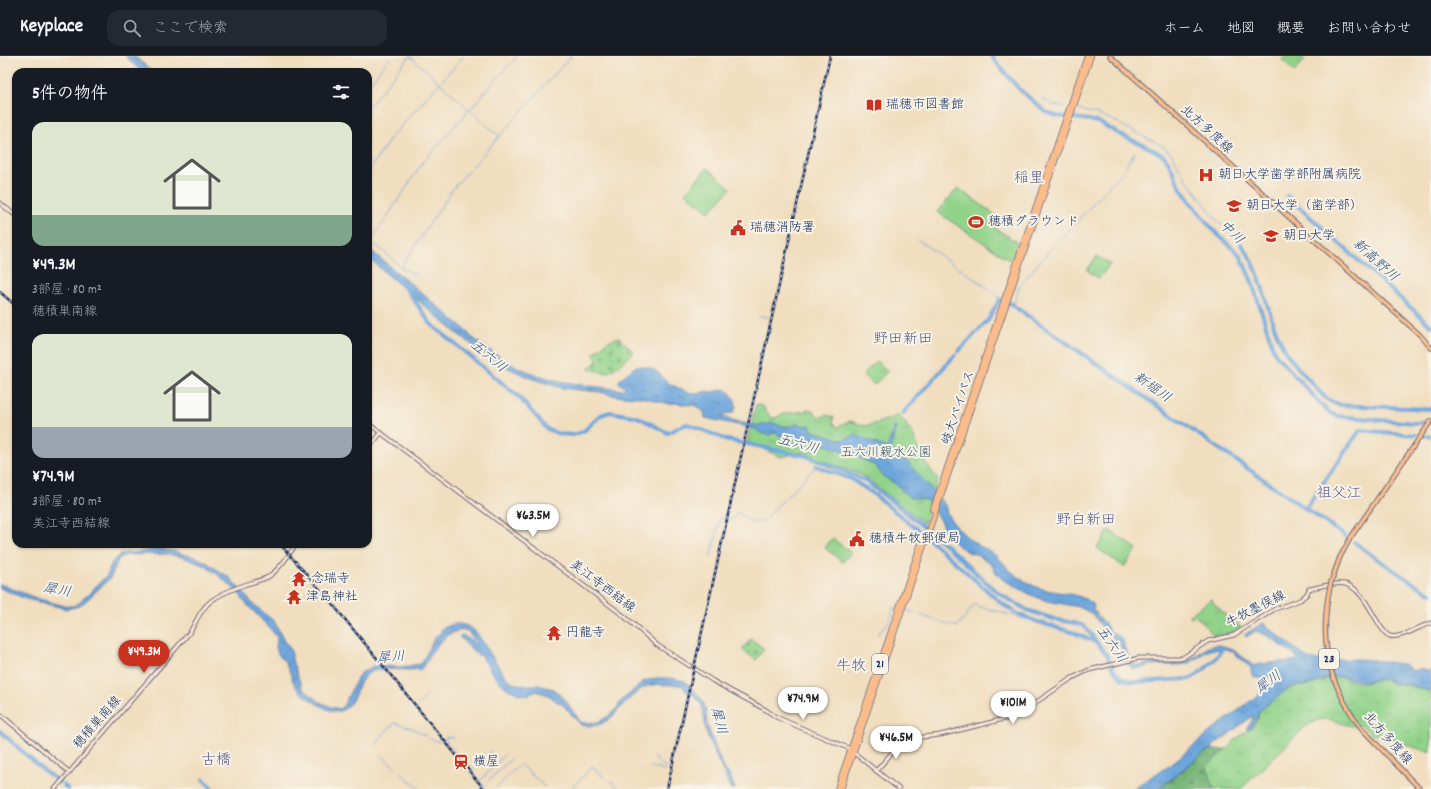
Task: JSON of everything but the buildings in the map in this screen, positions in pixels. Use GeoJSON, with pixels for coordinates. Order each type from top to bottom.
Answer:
{"type":"FeatureCollection","features":[{"type":"Feature","properties":{"kind":"highway","name":"岐大バイパス"},"geometry":{"type":"LineString","coordinates":[[841,789],[852,751],[1064,129],[1087,56]]}},
{"type":"Feature","properties":{"kind":"highway","name":"岐大バイパス"},"geometry":{"type":"LineString","coordinates":[[1071,108],[1091,56]]}},
{"type":"Feature","properties":{"kind":"highway","name":"岐大バイパス"},"geometry":{"type":"LineString","coordinates":[[837,789],[852,751]]}},
{"type":"Feature","properties":{"kind":"main road","name":"北方多度線"},"geometry":{"type":"LineString","coordinates":[[1110,56],[1414,330],[1431,348]]}},
{"type":"Feature","properties":{"kind":"main road"},"geometry":{"type":"LineString","coordinates":[[0,202],[12,212]]}},
{"type":"Feature","properties":{"kind":"main road","name":"北方多度線"},"geometry":{"type":"LineString","coordinates":[[1420,789],[1362,729],[1350,712],[1342,697],[1329,662],[1325,641],[1325,620],[1331,582],[1340,558],[1351,537],[1431,421]]}},
{"type":"Feature","properties":{"kind":"main road","name":"美江寺西結線"},"geometry":{"type":"LineString","coordinates":[[372,426],[624,616],[657,645],[690,666]]}},
{"type":"Feature","properties":{"kind":"main road"},"geometry":{"type":"LineString","coordinates":[[372,443],[380,432]]}},
{"type":"Feature","properties":{"kind":"main road","name":"穂積巣南線"},"geometry":{"type":"LineString","coordinates":[[55,789],[190,632],[202,610],[210,601],[229,591],[268,577],[276,570],[293,548]]}},
{"type":"Feature","properties":{"kind":"main road","name":"牛牧墨俣線"},"geometry":{"type":"LineString","coordinates":[[876,771],[904,739],[940,735],[1016,716],[1072,678],[1089,670],[1139,658],[1184,657],[1208,641],[1234,635],[1275,609],[1300,600],[1307,594],[1309,589],[1346,584],[1356,590],[1388,636],[1398,636],[1431,623]]}},
{"type":"Feature","properties":{"kind":"main road"},"geometry":{"type":"LineString","coordinates":[[695,669],[713,682],[766,710],[776,717],[834,741],[852,751],[899,789]]}},
{"type":"Feature","properties":{"kind":"main road"},"geometry":{"type":"LineString","coordinates":[[0,714],[69,772]]}},
{"type":"Feature","properties":{"kind":"green space"},"geometry":{"type":"Polygon","coordinates":[[[1285,56],[1301,56],[1305,60],[1294,72],[1282,60],[1285,56]]]}},
{"type":"Feature","properties":{"kind":"green space"},"geometry":{"type":"Polygon","coordinates":[[[707,168],[731,188],[709,212],[685,193],[707,168]]]}},
{"type":"Feature","properties":{"kind":"green space","name":"穂積グラウンド"},"geometry":{"type":"Polygon","coordinates":[[[958,188],[1001,219],[995,228],[1017,242],[1011,261],[937,212],[958,188]]]}},
{"type":"Feature","properties":{"kind":"green space"},"geometry":{"type":"Polygon","coordinates":[[[1097,256],[1110,264],[1099,279],[1087,270],[1097,256]]]}},
{"type":"Feature","properties":{"kind":"green space"},"geometry":{"type":"Polygon","coordinates":[[[619,337],[634,352],[613,370],[607,373],[588,369],[598,360],[593,354],[608,341],[619,337]]]}},
{"type":"Feature","properties":{"kind":"green space"},"geometry":{"type":"Polygon","coordinates":[[[876,361],[888,371],[874,385],[863,375],[876,361]]]}},
{"type":"Feature","properties":{"kind":"green space","name":"五六川親水公園"},"geometry":{"type":"Polygon","coordinates":[[[756,404],[764,407],[771,418],[775,418],[783,414],[806,411],[806,409],[813,410],[819,418],[826,415],[834,417],[833,421],[838,427],[850,421],[865,426],[899,415],[913,434],[924,461],[938,479],[924,523],[862,475],[803,452],[781,457],[747,442],[756,404]]]}},
{"type":"Feature","properties":{"kind":"green space"},"geometry":{"type":"Polygon","coordinates":[[[1109,530],[1137,549],[1124,567],[1097,548],[1109,530]]]}},
{"type":"Feature","properties":{"kind":"green space"},"geometry":{"type":"Polygon","coordinates":[[[832,538],[851,553],[843,562],[825,548],[832,538]]]}},
{"type":"Feature","properties":{"kind":"green space"},"geometry":{"type":"Polygon","coordinates":[[[1212,599],[1214,604],[1242,628],[1229,635],[1214,636],[1200,619],[1198,619],[1195,615],[1191,617],[1189,615],[1212,599]]]}},
{"type":"Feature","properties":{"kind":"green space"},"geometry":{"type":"Polygon","coordinates":[[[751,639],[764,649],[756,660],[742,649],[751,639]]]}},
{"type":"Feature","properties":{"kind":"green space"},"geometry":{"type":"Polygon","coordinates":[[[1341,677],[1365,683],[1375,680],[1386,680],[1394,684],[1407,685],[1431,692],[1431,753],[1376,734],[1372,736],[1361,725],[1354,726],[1335,721],[1321,720],[1305,727],[1241,789],[1214,789],[1207,766],[1236,739],[1252,727],[1258,718],[1259,711],[1288,689],[1300,685],[1301,687],[1317,683],[1316,682],[1320,682],[1325,679],[1341,677]]]}},
{"type":"Feature","properties":{"kind":"green space"},"geometry":{"type":"Polygon","coordinates":[[[1226,749],[1207,766],[1214,789],[1157,789],[1168,782],[1206,751],[1226,749]]]}},
{"type":"Feature","properties":{"kind":"water"},"geometry":{"type":"Polygon","coordinates":[[[125,56],[134,56],[148,68],[138,68],[125,56]]]}},
{"type":"Feature","properties":{"kind":"water"},"geometry":{"type":"Polygon","coordinates":[[[372,251],[468,332],[469,335],[492,352],[526,371],[567,382],[622,390],[625,388],[619,383],[620,379],[636,366],[647,367],[656,371],[670,384],[689,393],[698,394],[706,391],[712,392],[726,389],[735,400],[736,406],[733,413],[723,414],[722,416],[742,423],[786,426],[798,424],[804,426],[810,425],[813,431],[843,440],[855,435],[887,448],[894,427],[896,427],[890,450],[905,459],[946,506],[949,517],[968,538],[994,554],[1012,572],[1026,582],[1044,589],[1082,597],[1088,601],[1094,606],[1093,611],[1097,613],[1097,616],[1103,621],[1111,632],[1120,637],[1124,643],[1125,649],[1134,664],[1137,666],[1153,662],[1184,661],[1193,658],[1206,648],[1213,645],[1226,647],[1238,653],[1254,666],[1298,660],[1297,657],[1268,636],[1256,631],[1246,637],[1244,635],[1263,623],[1308,659],[1361,659],[1382,661],[1406,665],[1414,671],[1418,669],[1431,671],[1431,691],[1407,684],[1395,683],[1386,679],[1375,679],[1365,682],[1341,676],[1326,678],[1316,683],[1300,685],[1288,689],[1259,711],[1257,718],[1247,730],[1246,728],[1250,724],[1254,715],[1213,746],[1213,749],[1206,751],[1156,789],[1132,789],[1170,765],[1274,683],[1275,680],[1273,677],[1259,678],[1253,676],[1251,668],[1233,652],[1226,649],[1210,650],[1192,662],[1186,664],[1154,665],[1133,669],[1128,664],[1125,654],[1118,642],[1108,634],[1091,613],[1079,607],[1047,601],[1031,595],[1002,579],[991,564],[975,554],[968,552],[954,542],[927,500],[910,497],[902,491],[899,486],[884,477],[876,466],[850,453],[814,441],[781,436],[776,433],[772,433],[771,435],[760,433],[756,429],[705,418],[704,412],[697,406],[675,403],[669,404],[642,397],[617,396],[600,392],[561,388],[533,379],[512,370],[460,336],[372,261],[372,251]]]}},
{"type":"Feature","properties":{"kind":"water"},"geometry":{"type":"Polygon","coordinates":[[[155,548],[196,557],[230,578],[253,604],[274,621],[292,654],[292,660],[302,688],[320,702],[332,707],[340,709],[343,706],[361,673],[373,666],[400,667],[421,664],[435,637],[442,632],[441,630],[455,624],[469,627],[477,633],[505,676],[513,683],[521,685],[538,685],[554,689],[583,723],[598,722],[607,717],[616,710],[621,701],[642,682],[655,678],[670,678],[685,681],[702,699],[706,710],[707,724],[716,750],[725,770],[730,775],[735,789],[731,789],[711,745],[706,730],[701,704],[694,696],[685,690],[683,685],[648,686],[635,694],[608,720],[601,724],[592,726],[581,725],[563,705],[550,696],[535,691],[528,696],[518,694],[504,686],[494,675],[480,654],[478,656],[459,637],[462,635],[472,641],[473,644],[476,644],[468,631],[460,631],[447,636],[441,641],[421,669],[387,669],[369,673],[365,676],[349,705],[345,709],[335,711],[316,704],[296,687],[288,667],[279,656],[276,649],[277,637],[242,599],[242,597],[217,574],[205,566],[182,557],[167,554],[126,555],[119,558],[111,577],[80,606],[67,609],[26,599],[0,588],[0,584],[39,599],[66,606],[73,606],[79,603],[108,574],[112,562],[119,555],[125,553],[142,552],[155,548]]]}},
{"type":"Feature","properties":{"kind":"waterway"},"geometry":{"type":"LineString","coordinates":[[381,69],[391,56]]}},
{"type":"Feature","properties":{"kind":"waterway"},"geometry":{"type":"LineString","coordinates":[[410,56],[499,136]]}},
{"type":"Feature","properties":{"kind":"waterway"},"geometry":{"type":"LineString","coordinates":[[372,102],[410,56]]}},
{"type":"Feature","properties":{"kind":"waterway"},"geometry":{"type":"LineString","coordinates":[[372,166],[392,136],[464,56]]}},
{"type":"Feature","properties":{"kind":"waterway"},"geometry":{"type":"LineString","coordinates":[[372,239],[423,162],[517,56]]}},
{"type":"Feature","properties":{"kind":"waterway"},"geometry":{"type":"LineString","coordinates":[[401,267],[454,187],[571,56]]}},
{"type":"Feature","properties":{"kind":"waterway","name":"中川"},"geometry":{"type":"LineString","coordinates":[[991,56],[1019,89],[1046,112],[1056,116],[1090,120],[1100,123],[1164,156],[1168,161],[1180,187],[1191,203],[1214,231],[1240,255],[1252,282],[1274,351],[1277,356],[1328,412],[1338,416],[1414,423],[1431,422]]}},
{"type":"Feature","properties":{"kind":"waterway"},"geometry":{"type":"LineString","coordinates":[[372,81],[380,70]]}},
{"type":"Feature","properties":{"kind":"waterway"},"geometry":{"type":"LineString","coordinates":[[1042,98],[1053,105],[1065,107]]}},
{"type":"Feature","properties":{"kind":"waterway"},"geometry":{"type":"LineString","coordinates":[[1076,109],[1097,114],[1119,123]]}},
{"type":"Feature","properties":{"kind":"waterway"},"geometry":{"type":"LineString","coordinates":[[1121,125],[1161,145],[1171,153],[1180,169]]}},
{"type":"Feature","properties":{"kind":"waterway"},"geometry":{"type":"LineString","coordinates":[[1126,166],[1135,152]]}},
{"type":"Feature","properties":{"kind":"waterway"},"geometry":{"type":"LineString","coordinates":[[1107,188],[1125,168]]}},
{"type":"Feature","properties":{"kind":"waterway"},"geometry":{"type":"LineString","coordinates":[[1182,173],[1215,218],[1241,244]]}},
{"type":"Feature","properties":{"kind":"waterway"},"geometry":{"type":"LineString","coordinates":[[1054,246],[1105,191]]}},
{"type":"Feature","properties":{"kind":"waterway","name":"新高野川"},"geometry":{"type":"LineString","coordinates":[[1287,196],[1431,326]]}},
{"type":"Feature","properties":{"kind":"waterway"},"geometry":{"type":"LineString","coordinates":[[918,240],[995,293],[1000,299]]}},
{"type":"Feature","properties":{"kind":"waterway"},"geometry":{"type":"LineString","coordinates":[[372,242],[402,268],[416,275]]}},
{"type":"Feature","properties":{"kind":"waterway"},"geometry":{"type":"LineString","coordinates":[[1241,244],[1256,269],[1273,324],[1285,350],[1294,363],[1324,397],[1340,405],[1431,409]]}},
{"type":"Feature","properties":{"kind":"waterway"},"geometry":{"type":"LineString","coordinates":[[1014,304],[1019,286],[1051,249]]}},
{"type":"Feature","properties":{"kind":"waterway","name":"五六川"},"geometry":{"type":"LineString","coordinates":[[407,290],[431,324],[519,397],[547,429],[559,434],[574,435],[584,431],[601,415],[610,412],[638,417],[668,433],[688,424],[727,440],[806,456],[855,476],[864,480],[898,506],[946,545],[991,587],[1005,597],[1027,610],[1054,619],[1082,625],[1087,629],[1108,656],[1109,661],[1115,671],[1122,679],[1135,682],[1189,679],[1208,666],[1222,648],[1224,648]]}},
{"type":"Feature","properties":{"kind":"waterway","name":"新堀川"},"geometry":{"type":"LineString","coordinates":[[959,351],[988,320],[1000,299],[1012,304],[1345,536]]}},
{"type":"Feature","properties":{"kind":"waterway"},"geometry":{"type":"LineString","coordinates":[[759,316],[769,317]]}},
{"type":"Feature","properties":{"kind":"waterway","name":"新堀川"},"geometry":{"type":"LineString","coordinates":[[903,413],[955,355]]}},
{"type":"Feature","properties":{"kind":"waterway"},"geometry":{"type":"LineString","coordinates":[[1306,508],[1360,430],[1416,435]]}},
{"type":"Feature","properties":{"kind":"waterway"},"geometry":{"type":"LineString","coordinates":[[1423,436],[1431,436]]}},
{"type":"Feature","properties":{"kind":"waterway"},"geometry":{"type":"LineString","coordinates":[[711,557],[720,518],[732,520],[738,512],[752,522],[762,522],[816,466]]}},
{"type":"Feature","properties":{"kind":"waterway"},"geometry":{"type":"LineString","coordinates":[[816,466],[851,479],[871,492],[930,540],[1000,602],[1016,613],[1038,622],[1075,633],[1097,643]]}},
{"type":"Feature","properties":{"kind":"waterway","name":"新堀川"},"geometry":{"type":"LineString","coordinates":[[1354,542],[1401,575],[1431,593]]}},
{"type":"Feature","properties":{"kind":"waterway"},"geometry":{"type":"LineString","coordinates":[[905,610],[957,627],[974,605],[1029,619]]}},
{"type":"Feature","properties":{"kind":"waterway"},"geometry":{"type":"LineString","coordinates":[[877,635],[890,620],[894,607],[898,608]]}},
{"type":"Feature","properties":{"kind":"waterway"},"geometry":{"type":"LineString","coordinates":[[418,705],[430,693]]}},
{"type":"Feature","properties":{"kind":"waterway"},"geometry":{"type":"LineString","coordinates":[[375,746],[384,733],[395,723],[412,728],[426,736]]}},
{"type":"Feature","properties":{"kind":"waterway"},"geometry":{"type":"LineString","coordinates":[[0,731],[42,769],[59,782]]}},
{"type":"Feature","properties":{"kind":"waterway"},"geometry":{"type":"LineString","coordinates":[[430,738],[438,742],[448,737],[454,738]]}},
{"type":"Feature","properties":{"kind":"waterway"},"geometry":{"type":"LineString","coordinates":[[445,740],[458,756]]}},
{"type":"Feature","properties":{"kind":"waterway"},"geometry":{"type":"LineString","coordinates":[[472,771],[492,750]]}},
{"type":"Feature","properties":{"kind":"waterway"},"geometry":{"type":"LineString","coordinates":[[480,781],[505,754]]}},
{"type":"Feature","properties":{"kind":"waterway"},"geometry":{"type":"LineString","coordinates":[[381,755],[395,767]]}},
{"type":"Feature","properties":{"kind":"waterway"},"geometry":{"type":"LineString","coordinates":[[459,757],[486,789]]}},
{"type":"Feature","properties":{"kind":"waterway"},"geometry":{"type":"LineString","coordinates":[[653,757],[666,768]]}},
{"type":"Feature","properties":{"kind":"waterway"},"geometry":{"type":"LineString","coordinates":[[484,785],[511,759]]}},
{"type":"Feature","properties":{"kind":"waterway"},"geometry":{"type":"LineString","coordinates":[[520,764],[545,787]]}},
{"type":"Feature","properties":{"kind":"waterway"},"geometry":{"type":"LineString","coordinates":[[495,789],[518,766]]}},
{"type":"Feature","properties":{"kind":"waterway"},"geometry":{"type":"LineString","coordinates":[[571,789],[592,767],[604,777]]}},
{"type":"Feature","properties":{"kind":"waterway"},"geometry":{"type":"LineString","coordinates":[[650,767],[665,771]]}},
{"type":"Feature","properties":{"kind":"waterway"},"geometry":{"type":"LineString","coordinates":[[400,773],[420,789]]}},
{"type":"Feature","properties":{"kind":"waterway"},"geometry":{"type":"LineString","coordinates":[[203,779],[213,789]]}},
{"type":"Feature","properties":{"kind":"waterway"},"geometry":{"type":"LineString","coordinates":[[610,781],[620,789]]}},
{"type":"Feature","properties":{"kind":"waterway"},"geometry":{"type":"LineString","coordinates":[[63,785],[68,789]]}},
{"type":"Feature","properties":{"kind":"railway"},"geometry":{"type":"LineString","coordinates":[[667,789],[830,56]]}},
{"type":"Feature","properties":{"kind":"railway"},"geometry":{"type":"LineString","coordinates":[[0,292],[12,302]]}},
{"type":"Feature","properties":{"kind":"railway"},"geometry":{"type":"LineString","coordinates":[[284,548],[330,601],[484,789]]}},
{"type":"Feature","properties":{"kind":"place","name":"瑞穂市図書館"},"geometry":{"type":"Point","coordinates":[874,105]}},
{"type":"Feature","properties":{"kind":"place","name":"朝日大学歯学部附属病院"},"geometry":{"type":"Point","coordinates":[1206,175]}},
{"type":"Feature","properties":{"kind":"place","name":"朝日大学（歯学部）"},"geometry":{"type":"Point","coordinates":[1234,206]}},
{"type":"Feature","properties":{"kind":"place","name":"穂積グラウンド"},"geometry":{"type":"Point","coordinates":[976,222]}},
{"type":"Feature","properties":{"kind":"place","name":"瑞穂消防署"},"geometry":{"type":"Point","coordinates":[738,228]}},
{"type":"Feature","properties":{"kind":"place","name":"朝日大学"},"geometry":{"type":"Point","coordinates":[1271,236]}},
{"type":"Feature","properties":{"kind":"place","name":"穂積牛牧郵便局"},"geometry":{"type":"Point","coordinates":[857,539]}},
{"type":"Feature","properties":{"kind":"place","name":"念瑞寺"},"geometry":{"type":"Point","coordinates":[299,579]}},
{"type":"Feature","properties":{"kind":"place","name":"津島神社"},"geometry":{"type":"Point","coordinates":[294,597]}},
{"type":"Feature","properties":{"kind":"place","name":"円龍寺"},"geometry":{"type":"Point","coordinates":[554,633]}},
{"type":"Feature","properties":{"kind":"place","name":"横屋"},"geometry":{"type":"Point","coordinates":[461,762]}},
{"type":"Feature","properties":{"kind":"district","name":"稲里"},"geometry":{"type":"Point","coordinates":[1029,179]}},
{"type":"Feature","properties":{"kind":"district","name":"野田新田"},"geometry":{"type":"Point","coordinates":[903,340]}},
{"type":"Feature","properties":{"kind":"district","name":"祖父江"},"geometry":{"type":"Point","coordinates":[1339,494]}},
{"type":"Feature","properties":{"kind":"district","name":"野白新田"},"geometry":{"type":"Point","coordinates":[1086,521]}},
{"type":"Feature","properties":{"kind":"district","name":"牛牧"},"geometry":{"type":"Point","coordinates":[851,667]}},
{"type":"Feature","properties":{"kind":"district","name":"古橋"},"geometry":{"type":"Point","coordinates":[216,761]}},
{"type":"Feature","properties":{"kind":"water label","name":"犀川"},"geometry":{"type":"Point","coordinates":[57,591]}},
{"type":"Feature","properties":{"kind":"water label","name":"犀川"},"geometry":{"type":"Point","coordinates":[391,658]}},
{"type":"Feature","properties":{"kind":"water label","name":"犀川"},"geometry":{"type":"Point","coordinates":[1269,683]}},
{"type":"Feature","properties":{"kind":"water label","name":"犀川"},"geometry":{"type":"Point","coordinates":[718,721]}}]}
